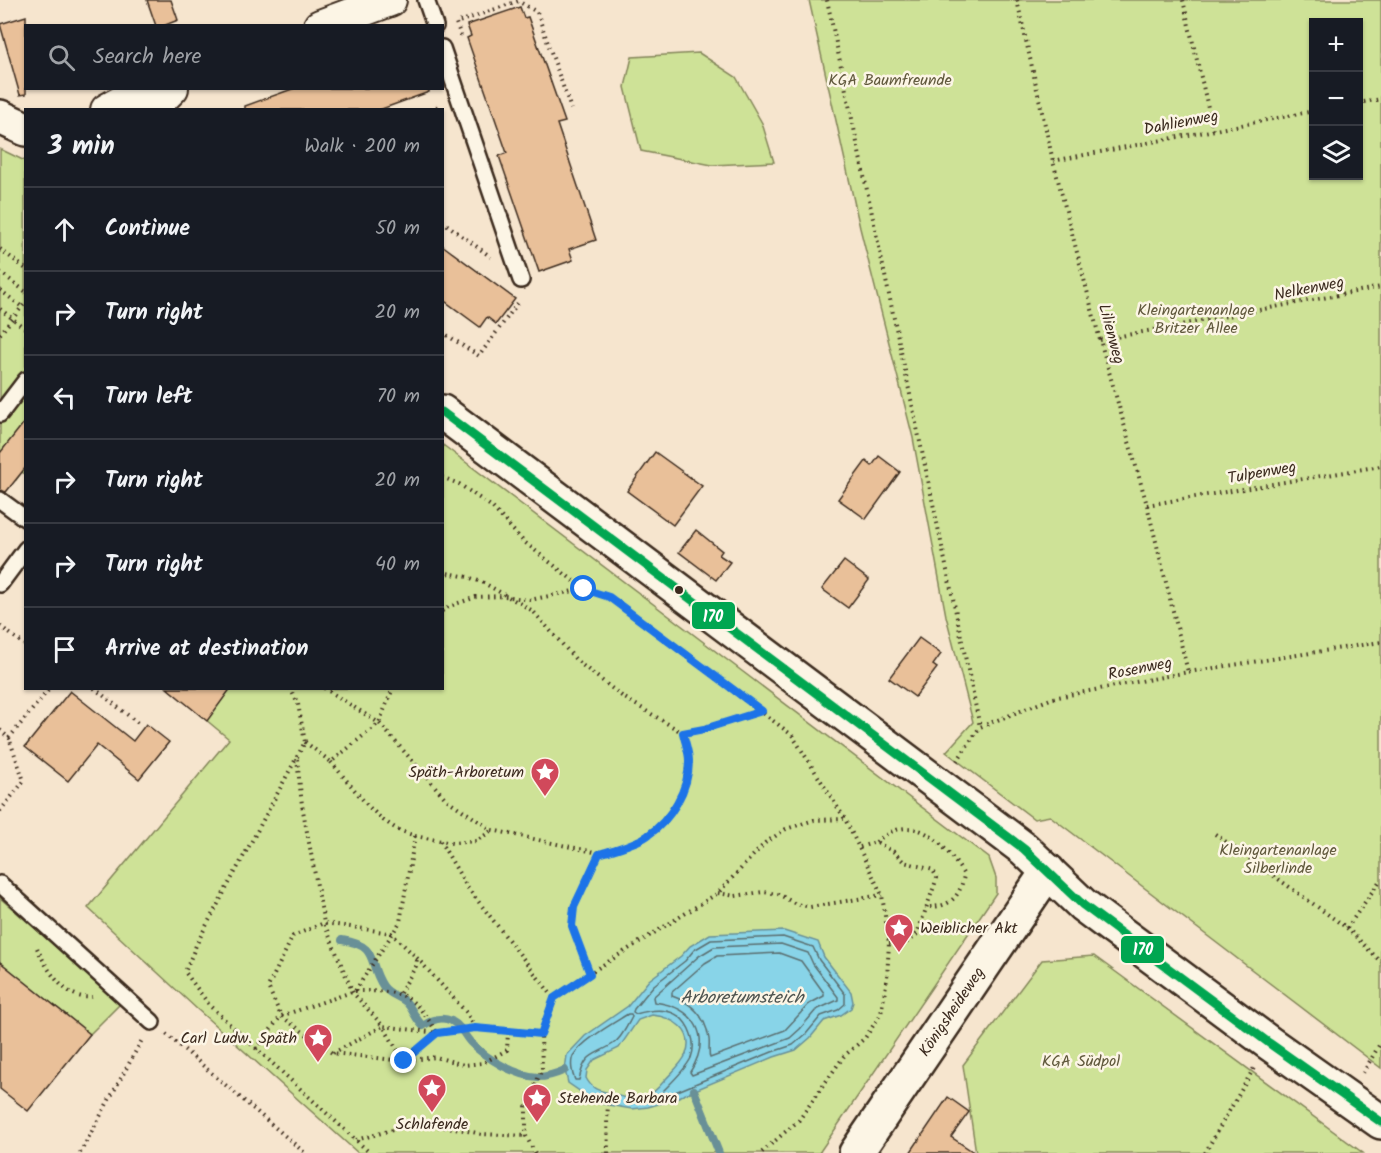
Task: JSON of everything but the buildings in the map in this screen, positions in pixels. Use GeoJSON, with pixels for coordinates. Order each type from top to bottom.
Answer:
{"type":"FeatureCollection","features":[{"type":"Feature","properties":{"kind":"main road"},"geometry":{"type":"LineString","coordinates":[[0,117],[24,128]]}},
{"type":"Feature","properties":{"kind":"main road"},"geometry":{"type":"LineString","coordinates":[[444,414],[1024,849],[1083,904],[1111,926],[1269,1043],[1381,1122]]}},
{"type":"Feature","properties":{"kind":"main road","name":"Königsheideweg"},"geometry":{"type":"LineString","coordinates":[[856,1153],[1048,871]]}},
{"type":"Feature","properties":{"kind":"street"},"geometry":{"type":"LineString","coordinates":[[325,24],[390,0]]}},
{"type":"Feature","properties":{"kind":"street"},"geometry":{"type":"LineString","coordinates":[[111,108],[143,90]]}},
{"type":"Feature","properties":{"kind":"street"},"geometry":{"type":"LineString","coordinates":[[152,108],[170,90]]}},
{"type":"Feature","properties":{"kind":"lane"},"geometry":{"type":"LineString","coordinates":[[426,0],[434,24]]}},
{"type":"Feature","properties":{"kind":"lane"},"geometry":{"type":"LineString","coordinates":[[444,54],[521,280]]}},
{"type":"Feature","properties":{"kind":"lane"},"geometry":{"type":"LineString","coordinates":[[0,414],[24,383]]}},
{"type":"Feature","properties":{"kind":"lane"},"geometry":{"type":"LineString","coordinates":[[0,500],[24,518]]}},
{"type":"Feature","properties":{"kind":"lane"},"geometry":{"type":"LineString","coordinates":[[0,584],[24,552]]}},
{"type":"Feature","properties":{"kind":"lane"},"geometry":{"type":"LineString","coordinates":[[0,884],[152,1022]]}},
{"type":"Feature","properties":{"kind":"path"},"geometry":{"type":"LineString","coordinates":[[827,0],[980,727],[941,787]]}},
{"type":"Feature","properties":{"kind":"path","name":"Lilienweg"},"geometry":{"type":"LineString","coordinates":[[1017,0],[1053,161],[1100,340],[1147,505],[1188,672]]}},
{"type":"Feature","properties":{"kind":"path"},"geometry":{"type":"LineString","coordinates":[[1183,0],[1213,129]]}},
{"type":"Feature","properties":{"kind":"path"},"geometry":{"type":"LineString","coordinates":[[462,40],[456,23],[518,1],[537,12],[571,109]]}},
{"type":"Feature","properties":{"kind":"path"},"geometry":{"type":"LineString","coordinates":[[1363,102],[1381,99]]}},
{"type":"Feature","properties":{"kind":"path","name":"Dahlienweg"},"geometry":{"type":"LineString","coordinates":[[1053,161],[1309,112]]}},
{"type":"Feature","properties":{"kind":"path"},"geometry":{"type":"LineString","coordinates":[[444,222],[521,280],[527,291],[479,356],[444,333]]}},
{"type":"Feature","properties":{"kind":"path"},"geometry":{"type":"LineString","coordinates":[[0,249],[24,267]]}},
{"type":"Feature","properties":{"kind":"path"},"geometry":{"type":"LineString","coordinates":[[0,272],[24,290]]}},
{"type":"Feature","properties":{"kind":"path","name":"Nelkenweg"},"geometry":{"type":"LineString","coordinates":[[1100,340],[1381,287]]}},
{"type":"Feature","properties":{"kind":"path"},"geometry":{"type":"LineString","coordinates":[[0,290],[21,307]]}},
{"type":"Feature","properties":{"kind":"path"},"geometry":{"type":"LineString","coordinates":[[1,331],[24,304]]}},
{"type":"Feature","properties":{"kind":"path"},"geometry":{"type":"LineString","coordinates":[[0,309],[24,328]]}},
{"type":"Feature","properties":{"kind":"path","name":"Tulpenweg"},"geometry":{"type":"LineString","coordinates":[[1147,505],[1381,466]]}},
{"type":"Feature","properties":{"kind":"path"},"geometry":{"type":"LineString","coordinates":[[444,478],[459,484],[492,507],[523,541],[584,589],[609,597],[792,735],[860,847],[882,895],[889,943],[884,997],[880,1014],[865,1038],[844,1056],[799,1120],[761,1153]]}},
{"type":"Feature","properties":{"kind":"path"},"geometry":{"type":"LineString","coordinates":[[444,572],[484,583],[533,611],[577,661],[623,697],[683,733],[762,711]]}},
{"type":"Feature","properties":{"kind":"path"},"geometry":{"type":"LineString","coordinates":[[444,610],[476,597],[505,596],[530,600],[584,589]]}},
{"type":"Feature","properties":{"kind":"path"},"geometry":{"type":"LineString","coordinates":[[0,626],[24,644]]}},
{"type":"Feature","properties":{"kind":"path","name":"Rosenweg"},"geometry":{"type":"LineString","coordinates":[[980,727],[1053,698],[1188,672],[1381,642]]}},
{"type":"Feature","properties":{"kind":"path"},"geometry":{"type":"LineString","coordinates":[[9,738],[48,690]]}},
{"type":"Feature","properties":{"kind":"path"},"geometry":{"type":"LineString","coordinates":[[96,690],[139,724]]}},
{"type":"Feature","properties":{"kind":"path"},"geometry":{"type":"LineString","coordinates":[[291,690],[298,704],[305,742],[197,943],[185,972],[210,1006],[370,1153]]}},
{"type":"Feature","properties":{"kind":"path"},"geometry":{"type":"LineString","coordinates":[[327,690],[380,723],[446,799],[492,830],[599,854],[626,846],[646,836],[664,822],[683,792],[689,760],[683,733]]}},
{"type":"Feature","properties":{"kind":"path"},"geometry":{"type":"LineString","coordinates":[[331,762],[380,723],[392,690]]}},
{"type":"Feature","properties":{"kind":"path"},"geometry":{"type":"LineString","coordinates":[[0,730],[9,738],[24,781],[0,811]]}},
{"type":"Feature","properties":{"kind":"path"},"geometry":{"type":"LineString","coordinates":[[305,742],[331,762],[369,807],[398,830],[415,836],[452,843],[477,841],[492,830]]}},
{"type":"Feature","properties":{"kind":"path"},"geometry":{"type":"LineString","coordinates":[[297,758],[302,806],[324,923],[354,992],[383,1026],[404,1061]]}},
{"type":"Feature","properties":{"kind":"path"},"geometry":{"type":"LineString","coordinates":[[535,1153],[526,1136],[526,1107],[542,1069],[541,1034],[554,998],[718,893],[765,843],[786,829],[814,820],[845,819]]}},
{"type":"Feature","properties":{"kind":"path"},"geometry":{"type":"LineString","coordinates":[[860,847],[876,842],[896,828],[917,829],[933,838],[964,875],[962,888],[950,902],[939,907],[925,907]]}},
{"type":"Feature","properties":{"kind":"path"},"geometry":{"type":"LineString","coordinates":[[1215,834],[1347,928],[1381,962]]}},
{"type":"Feature","properties":{"kind":"path"},"geometry":{"type":"LineString","coordinates":[[354,992],[400,922],[415,836]]}},
{"type":"Feature","properties":{"kind":"path"},"geometry":{"type":"LineString","coordinates":[[439,841],[467,887],[554,998]]}},
{"type":"Feature","properties":{"kind":"path"},"geometry":{"type":"LineString","coordinates":[[876,842],[894,852],[904,862],[933,870],[937,878],[917,934],[909,942],[889,943]]}},
{"type":"Feature","properties":{"kind":"path"},"geometry":{"type":"LineString","coordinates":[[590,974],[572,926],[574,907],[599,854]]}},
{"type":"Feature","properties":{"kind":"path"},"geometry":{"type":"LineString","coordinates":[[1347,928],[1381,879]]}},
{"type":"Feature","properties":{"kind":"path"},"geometry":{"type":"LineString","coordinates":[[718,893],[735,896],[763,892],[778,894],[796,904],[810,907],[882,895]]}},
{"type":"Feature","properties":{"kind":"path"},"geometry":{"type":"LineString","coordinates":[[474,1028],[467,1013],[391,933],[324,923],[293,936],[268,987],[281,1016],[332,1053],[404,1061],[436,1057],[464,1065],[483,1063],[507,1050],[508,1032]]}},
{"type":"Feature","properties":{"kind":"path"},"geometry":{"type":"LineString","coordinates":[[400,993],[416,966],[417,958]]}},
{"type":"Feature","properties":{"kind":"path"},"geometry":{"type":"LineString","coordinates":[[256,1050],[281,1016],[354,992],[400,993],[415,1002],[438,1032]]}},
{"type":"Feature","properties":{"kind":"path"},"geometry":{"type":"LineString","coordinates":[[80,1153],[152,1022],[305,1153]]}},
{"type":"Feature","properties":{"kind":"path"},"geometry":{"type":"LineString","coordinates":[[332,1053],[383,1026],[438,1032],[474,1028],[541,1034]]}},
{"type":"Feature","properties":{"kind":"path"},"geometry":{"type":"LineString","coordinates":[[404,1061],[438,1032]]}},
{"type":"Feature","properties":{"kind":"path"},"geometry":{"type":"LineString","coordinates":[[1205,1153],[1257,1063]]}},
{"type":"Feature","properties":{"kind":"path"},"geometry":{"type":"LineString","coordinates":[[608,1153],[609,1092]]}},
{"type":"Feature","properties":{"kind":"path"},"geometry":{"type":"LineString","coordinates":[[356,1140],[396,1129],[422,1125],[455,1128],[481,1134],[526,1136]]}},
{"type":"Feature","properties":{"kind":"green space","name":"Kleingartenanlage Britzer Allee"},"geometry":{"type":"Polygon","coordinates":[[[809,0],[1381,0],[1381,1068],[1050,816],[1034,819],[946,752],[973,722],[946,616],[913,438],[860,228],[809,0]]]}},
{"type":"Feature","properties":{"kind":"green space"},"geometry":{"type":"Polygon","coordinates":[[[699,53],[736,77],[762,123],[774,162],[712,165],[641,151],[625,87],[632,57],[699,53]]]}},
{"type":"Feature","properties":{"kind":"green space"},"geometry":{"type":"Polygon","coordinates":[[[0,149],[24,161],[24,474],[22,472],[16,480],[0,468],[0,149]]]}},
{"type":"Feature","properties":{"kind":"green space","name":"Späth-Arboretum"},"geometry":{"type":"Polygon","coordinates":[[[444,446],[989,858],[996,878],[996,893],[819,1153],[358,1153],[88,908],[229,739],[170,690],[444,690],[444,446]]]}},
{"type":"Feature","properties":{"kind":"green space"},"geometry":{"type":"Polygon","coordinates":[[[0,898],[121,1003],[90,1034],[0,962],[0,898]]]}},
{"type":"Feature","properties":{"kind":"green space","name":"KGA Südpol"},"geometry":{"type":"Polygon","coordinates":[[[1094,956],[1363,1153],[976,1153],[963,1065],[1042,960],[1094,956]]]}},
{"type":"Feature","properties":{"kind":"water","name":"Arboretumsteich"},"geometry":{"type":"Polygon","coordinates":[[[784,931],[818,942],[824,957],[851,992],[853,1002],[851,1008],[841,1015],[824,1021],[796,1050],[669,1101],[648,1107],[632,1109],[597,1103],[568,1083],[565,1070],[567,1055],[585,1036],[628,1006],[649,980],[681,956],[690,946],[710,934],[784,931]],[[652,1015],[638,1020],[619,1048],[594,1060],[587,1070],[586,1078],[594,1088],[636,1099],[647,1097],[658,1088],[682,1061],[688,1046],[687,1038],[680,1026],[660,1016],[652,1015]]]}},
{"type":"Feature","properties":{"kind":"waterway"},"geometry":{"type":"LineString","coordinates":[[342,940],[362,946],[367,951],[383,986],[406,1002],[423,1026],[437,1019],[447,1019],[456,1024],[471,1043],[485,1055],[520,1074],[542,1077],[565,1070]]}},
{"type":"Feature","properties":{"kind":"waterway"},"geometry":{"type":"LineString","coordinates":[[694,1090],[719,1153]]}},
{"type":"Feature","properties":{"kind":"transit line","name":"170"},"geometry":{"type":"LineString","coordinates":[[444,414],[1024,849],[1083,905],[1269,1043],[1381,1122]]}},
{"type":"Feature","properties":{"kind":"place","name":"Späth-Arboretum"},"geometry":{"type":"Point","coordinates":[545,798]}},
{"type":"Feature","properties":{"kind":"place","name":"Weiblicher Akt"},"geometry":{"type":"Point","coordinates":[899,954]}},
{"type":"Feature","properties":{"kind":"place","name":"Carl Ludw. Späth"},"geometry":{"type":"Point","coordinates":[318,1064]}},
{"type":"Feature","properties":{"kind":"place","name":"Schlafende"},"geometry":{"type":"Point","coordinates":[432,1114]}},
{"type":"Feature","properties":{"kind":"place","name":"Stehende Barbara"},"geometry":{"type":"Point","coordinates":[537,1124]}},
{"type":"Feature","properties":{"kind":"route"},"geometry":{"type":"LineString","coordinates":[[404,1061],[437,1033],[475,1028],[541,1034],[554,998],[590,974],[572,926],[574,907],[599,854],[626,846],[646,836],[664,822],[683,792],[689,760],[683,733],[762,711],[609,597],[584,589]]}},
{"type":"Feature","properties":{"kind":"park label","name":"KGA Baumfreunde"},"geometry":{"type":"Point","coordinates":[890,80]}},
{"type":"Feature","properties":{"kind":"park label","name":"Kleingartenanlage Silberlinde"},"geometry":{"type":"Point","coordinates":[1278,859]}}]}
